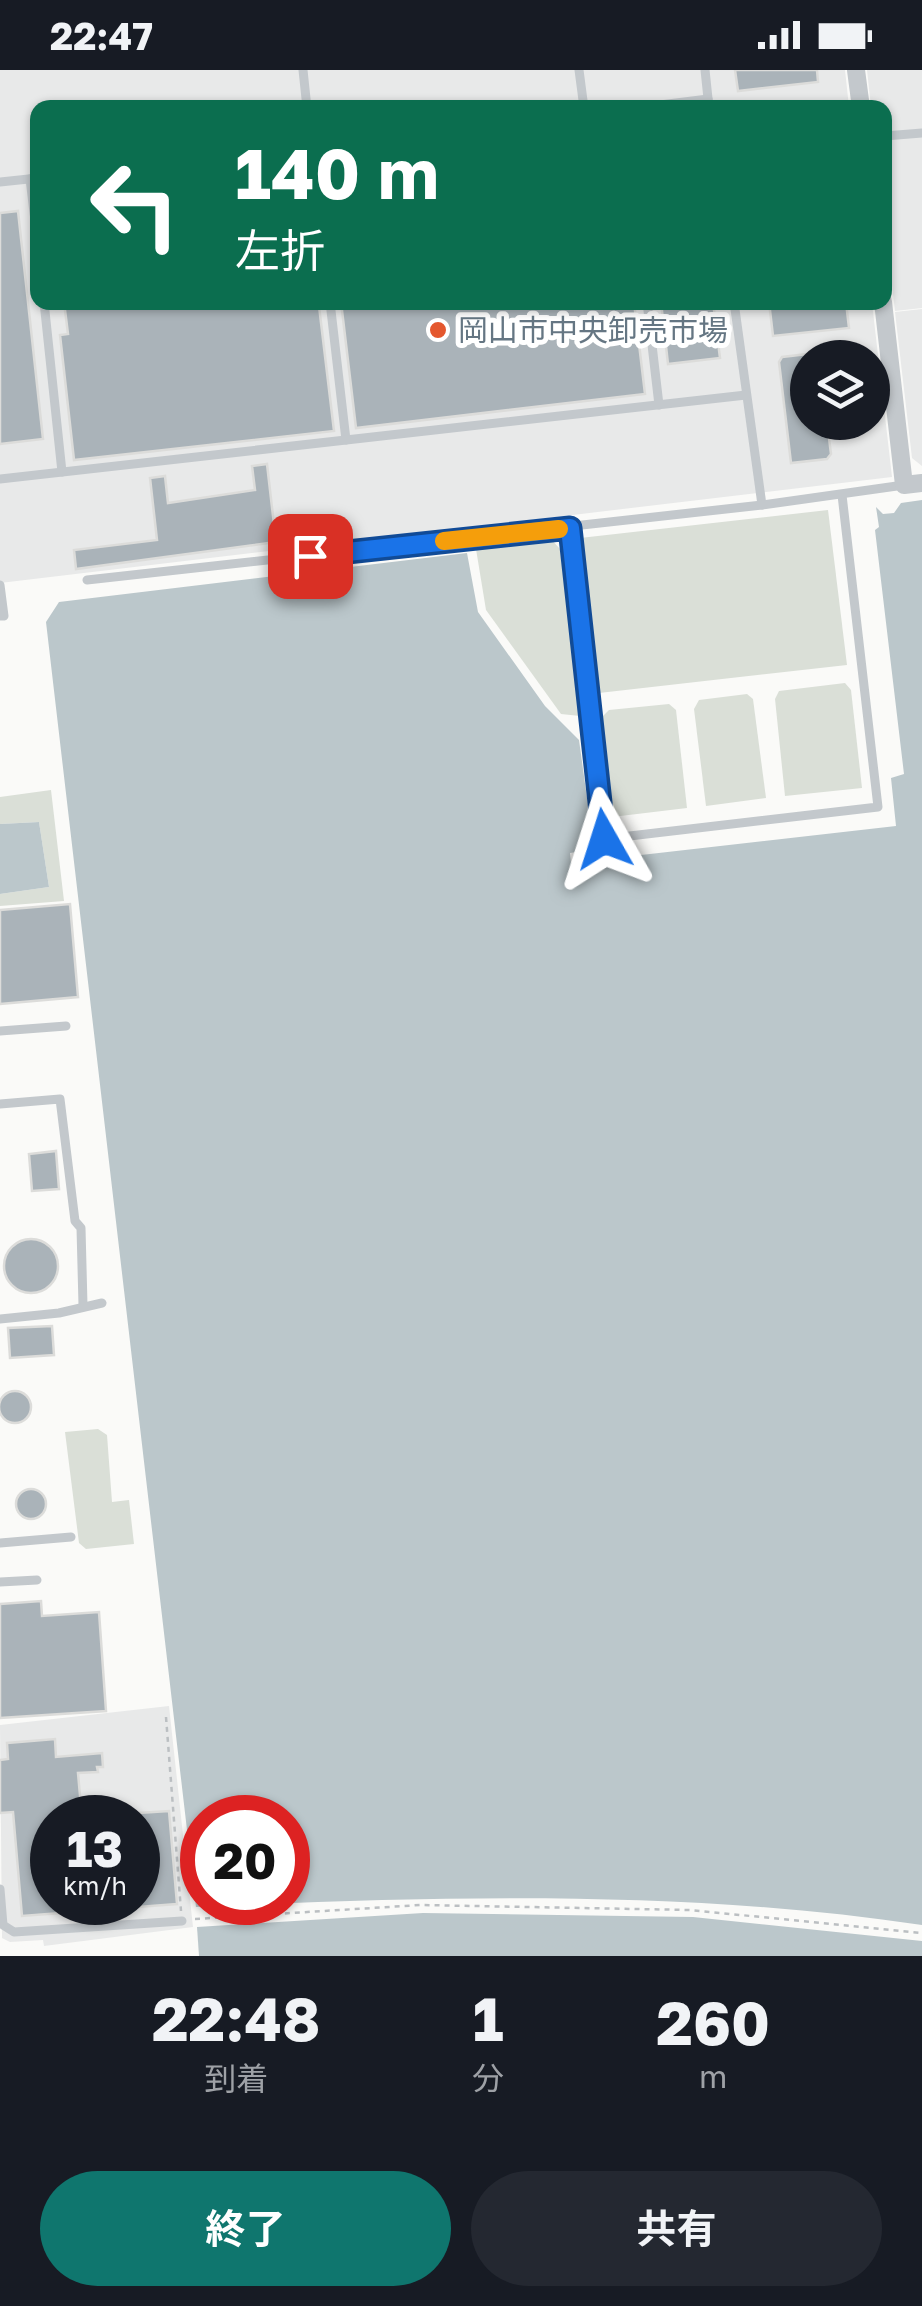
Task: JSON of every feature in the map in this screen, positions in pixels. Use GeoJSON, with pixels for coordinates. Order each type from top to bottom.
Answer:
{"type":"FeatureCollection","features":[{"type":"Feature","properties":{"kind":"street"},"geometry":{"type":"LineString","coordinates":[[856,70],[860,100]]}},
{"type":"Feature","properties":{"kind":"street"},"geometry":{"type":"LineString","coordinates":[[884,310],[913,484]]}},
{"type":"Feature","properties":{"kind":"lane"},"geometry":{"type":"LineString","coordinates":[[303,70],[306,100]]}},
{"type":"Feature","properties":{"kind":"lane"},"geometry":{"type":"LineString","coordinates":[[579,70],[583,100]]}},
{"type":"Feature","properties":{"kind":"lane"},"geometry":{"type":"LineString","coordinates":[[705,70],[709,100]]}},
{"type":"Feature","properties":{"kind":"lane"},"geometry":{"type":"LineString","coordinates":[[892,135],[922,132]]}},
{"type":"Feature","properties":{"kind":"lane"},"geometry":{"type":"LineString","coordinates":[[0,182],[30,178]]}},
{"type":"Feature","properties":{"kind":"lane"},"geometry":{"type":"LineString","coordinates":[[45,310],[62,472]]}},
{"type":"Feature","properties":{"kind":"lane"},"geometry":{"type":"LineString","coordinates":[[331,310],[346,440]]}},
{"type":"Feature","properties":{"kind":"lane"},"geometry":{"type":"LineString","coordinates":[[648,310],[659,405]]}},
{"type":"Feature","properties":{"kind":"lane"},"geometry":{"type":"LineString","coordinates":[[735,310],[762,506]]}},
{"type":"Feature","properties":{"kind":"lane"},"geometry":{"type":"LineString","coordinates":[[0,479],[746,395]]}},
{"type":"Feature","properties":{"kind":"lane"},"geometry":{"type":"LineString","coordinates":[[87,580],[762,506],[913,484]]}},
{"type":"Feature","properties":{"kind":"lane"},"geometry":{"type":"LineString","coordinates":[[570,528],[604,839],[878,807],[842,495]]}},
{"type":"Feature","properties":{"kind":"lane"},"geometry":{"type":"LineString","coordinates":[[0,584],[4,616],[0,616]]}},
{"type":"Feature","properties":{"kind":"lane"},"geometry":{"type":"LineString","coordinates":[[0,1032],[66,1026]]}},
{"type":"Feature","properties":{"kind":"lane"},"geometry":{"type":"LineString","coordinates":[[0,1104],[60,1100],[76,1221],[81,1228],[83,1305]]}},
{"type":"Feature","properties":{"kind":"lane"},"geometry":{"type":"LineString","coordinates":[[0,1319],[59,1314],[102,1303]]}},
{"type":"Feature","properties":{"kind":"lane"},"geometry":{"type":"LineString","coordinates":[[0,1542],[70,1537]]}},
{"type":"Feature","properties":{"kind":"lane"},"geometry":{"type":"LineString","coordinates":[[0,1582],[38,1580]]}},
{"type":"Feature","properties":{"kind":"lane"},"geometry":{"type":"LineString","coordinates":[[0,1889],[3,1925],[14,1932],[180,1921]]}},
{"type":"Feature","properties":{"kind":"path"},"geometry":{"type":"LineString","coordinates":[[166,1717],[180,1896]]}},
{"type":"Feature","properties":{"kind":"path"},"geometry":{"type":"LineString","coordinates":[[310,1912],[420,1904],[690,1910],[922,1933]]}},
{"type":"Feature","properties":{"kind":"shaded area","name":"岡山市中央卸売市場"},"geometry":{"type":"Polygon","coordinates":[[[0,70],[845,70],[848,100],[30,100],[30,310],[873,310],[876,340],[790,340],[790,440],[888,440],[892,477],[0,583],[0,70]]]}},
{"type":"Feature","properties":{"kind":"shaded area"},"geometry":{"type":"Polygon","coordinates":[[[867,70],[922,70],[922,308],[895,311],[892,100],[870,100],[867,70]]]}},
{"type":"Feature","properties":{"kind":"shaded area"},"geometry":{"type":"Polygon","coordinates":[[[922,309],[922,466],[912,458],[895,312],[922,309]]]}},
{"type":"Feature","properties":{"kind":"shaded area"},"geometry":{"type":"Polygon","coordinates":[[[922,500],[922,1925],[832,1913],[650,1901],[469,1898],[310,1903],[310,1795],[183,1795],[46,622],[59,602],[467,553],[478,612],[545,706],[579,740],[594,849],[570,853],[571,863],[896,826],[891,778],[904,774],[875,530],[879,527],[876,507],[883,514],[894,513],[901,503],[922,500]]]}},
{"type":"Feature","properties":{"kind":"shaded area"},"geometry":{"type":"Polygon","coordinates":[[[828,510],[847,665],[599,693],[580,538],[828,510]]]}},
{"type":"Feature","properties":{"kind":"shaded area"},"geometry":{"type":"Polygon","coordinates":[[[551,539],[560,549],[580,716],[561,714],[486,610],[476,549],[551,539]]]}},
{"type":"Feature","properties":{"kind":"shaded area"},"geometry":{"type":"Polygon","coordinates":[[[845,683],[851,690],[862,788],[785,796],[775,699],[779,691],[845,683]]]}},
{"type":"Feature","properties":{"kind":"shaded area"},"geometry":{"type":"Polygon","coordinates":[[[747,694],[753,699],[766,798],[706,806],[694,709],[699,700],[747,694]]]}},
{"type":"Feature","properties":{"kind":"shaded area"},"geometry":{"type":"Polygon","coordinates":[[[669,704],[676,710],[687,808],[612,817],[601,718],[609,710],[669,704]]]}},
{"type":"Feature","properties":{"kind":"shaded area"},"geometry":{"type":"Polygon","coordinates":[[[51,790],[64,901],[0,906],[0,894],[49,887],[39,822],[0,824],[0,797],[51,790]]]}},
{"type":"Feature","properties":{"kind":"shaded area"},"geometry":{"type":"Polygon","coordinates":[[[39,822],[49,887],[0,894],[0,824],[39,822]]]}},
{"type":"Feature","properties":{"kind":"shaded area"},"geometry":{"type":"Polygon","coordinates":[[[98,1429],[107,1435],[112,1502],[129,1500],[134,1544],[86,1549],[79,1543],[65,1432],[98,1429]]]}},
{"type":"Feature","properties":{"kind":"shaded area"},"geometry":{"type":"Polygon","coordinates":[[[169,1706],[180,1807],[180,1925],[193,1927],[44,1946],[43,1940],[10,1942],[2,1938],[0,1725],[169,1706]]]}},
{"type":"Feature","properties":{"kind":"shaded area"},"geometry":{"type":"Polygon","coordinates":[[[423,1913],[693,1917],[922,1941],[922,1956],[199,1956],[197,1927],[310,1925],[310,1920],[423,1913]]]}},
{"type":"Feature","properties":{"kind":"building"},"geometry":{"type":"Polygon","coordinates":[[[735,70],[817,70],[818,82],[738,91],[735,70]]]}},
{"type":"Feature","properties":{"kind":"building"},"geometry":{"type":"Polygon","coordinates":[[[18,211],[43,439],[0,444],[0,213],[18,211]]]}},
{"type":"Feature","properties":{"kind":"building"},"geometry":{"type":"Polygon","coordinates":[[[65,310],[319,310],[334,431],[74,460],[60,335],[68,334],[65,310]]]}},
{"type":"Feature","properties":{"kind":"building"},"geometry":{"type":"Polygon","coordinates":[[[342,310],[635,310],[645,394],[356,428],[342,310]]]}},
{"type":"Feature","properties":{"kind":"building"},"geometry":{"type":"Polygon","coordinates":[[[662,310],[714,310],[720,358],[668,364],[662,310]]]}},
{"type":"Feature","properties":{"kind":"building"},"geometry":{"type":"Polygon","coordinates":[[[770,310],[847,310],[849,328],[773,336],[770,310]]]}},
{"type":"Feature","properties":{"kind":"building"},"geometry":{"type":"Polygon","coordinates":[[[790,356],[790,440],[829,440],[831,454],[827,459],[791,463],[779,362],[790,356]]]}},
{"type":"Feature","properties":{"kind":"building"},"geometry":{"type":"Polygon","coordinates":[[[267,464],[276,542],[76,569],[74,550],[157,540],[150,478],[165,476],[168,503],[255,490],[252,466],[267,464]]]}},
{"type":"Feature","properties":{"kind":"building"},"geometry":{"type":"Polygon","coordinates":[[[70,904],[78,997],[0,1004],[0,910],[70,904]]]}},
{"type":"Feature","properties":{"kind":"building"},"geometry":{"type":"Polygon","coordinates":[[[56,1151],[59,1189],[32,1191],[29,1154],[56,1151]]]}},
{"type":"Feature","properties":{"kind":"building"},"geometry":{"type":"Polygon","coordinates":[[[31,1239],[50,1247],[58,1266],[50,1285],[31,1293],[12,1285],[4,1266],[12,1247],[31,1239]]]}},
{"type":"Feature","properties":{"kind":"building"},"geometry":{"type":"Polygon","coordinates":[[[52,1326],[54,1355],[10,1358],[8,1328],[52,1326]]]}},
{"type":"Feature","properties":{"kind":"building"},"geometry":{"type":"Polygon","coordinates":[[[15,1391],[27,1395],[31,1407],[27,1419],[15,1423],[3,1419],[-1,1407],[3,1395],[15,1391]]]}},
{"type":"Feature","properties":{"kind":"building"},"geometry":{"type":"Polygon","coordinates":[[[31,1489],[42,1493],[46,1504],[42,1515],[31,1519],[20,1515],[16,1504],[20,1493],[31,1489]]]}},
{"type":"Feature","properties":{"kind":"building"},"geometry":{"type":"Polygon","coordinates":[[[41,1601],[42,1616],[99,1612],[106,1711],[0,1718],[0,1604],[41,1601]]]}},
{"type":"Feature","properties":{"kind":"building"},"geometry":{"type":"Polygon","coordinates":[[[55,1739],[56,1757],[102,1753],[103,1767],[97,1767],[98,1772],[78,1773],[80,1795],[30,1795],[30,1915],[22,1916],[13,1812],[0,1813],[0,1760],[8,1759],[7,1743],[55,1739]]]}},
{"type":"Feature","properties":{"kind":"building"},"geometry":{"type":"Polygon","coordinates":[[[169,1811],[177,1904],[160,1905],[160,1812],[169,1811]]]}},
{"type":"Feature","properties":{"kind":"slow traffic"},"geometry":{"type":"LineString","coordinates":[[444,541],[559,529]]}},
{"type":"Feature","properties":{"kind":"place","name":"岡山市中央卸売市場"},"geometry":{"type":"Point","coordinates":[438,330]}},
{"type":"Feature","properties":{"kind":"route"},"geometry":{"type":"LineString","coordinates":[[310,556],[570,528],[604,839]]}}]}
